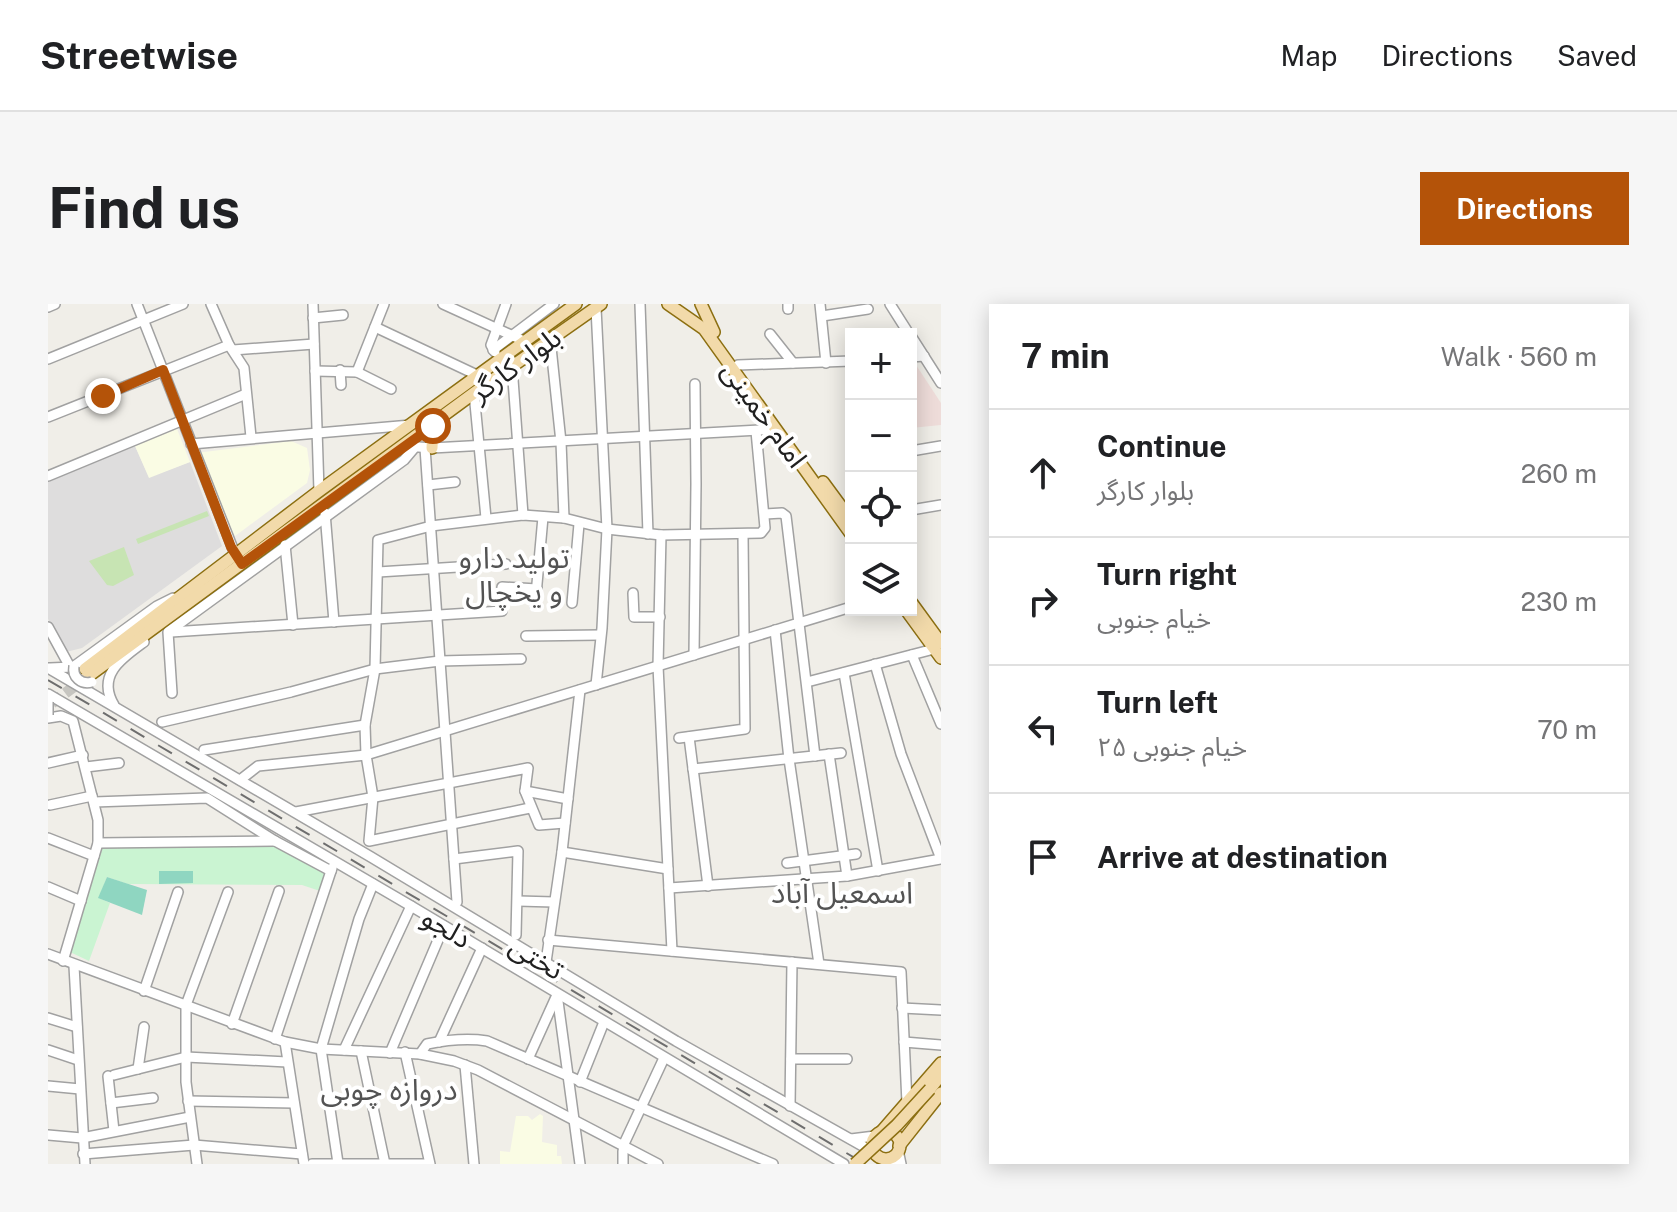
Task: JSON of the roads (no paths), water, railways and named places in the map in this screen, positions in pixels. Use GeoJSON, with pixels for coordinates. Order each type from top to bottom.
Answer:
{"type":"FeatureCollection","features":[{"type":"Feature","properties":{"kind":"main road","name":"امام خمینی"},"geometry":{"type":"LineString","coordinates":[[668,304],[700,313],[764,412],[845,520]]}},
{"type":"Feature","properties":{"kind":"main road","name":"بلوار کارگر"},"geometry":{"type":"LineString","coordinates":[[163,623],[319,491],[479,376],[498,354],[524,341],[570,305]]}},
{"type":"Feature","properties":{"kind":"main road","name":"بلوار کارگر"},"geometry":{"type":"LineString","coordinates":[[163,623],[180,594],[238,559],[285,540],[419,447],[433,426],[474,393],[595,307]]}},
{"type":"Feature","properties":{"kind":"main road","name":"امام خمینی"},"geometry":{"type":"LineString","coordinates":[[735,367],[845,519]]}},
{"type":"Feature","properties":{"kind":"main road"},"geometry":{"type":"LineString","coordinates":[[419,447],[433,426]]}},
{"type":"Feature","properties":{"kind":"main road"},"geometry":{"type":"LineString","coordinates":[[917,612],[939,650]]}},
{"type":"Feature","properties":{"kind":"main road"},"geometry":{"type":"LineString","coordinates":[[911,616],[939,650]]}},
{"type":"Feature","properties":{"kind":"main road"},"geometry":{"type":"LineString","coordinates":[[79,674],[163,623]]}},
{"type":"Feature","properties":{"kind":"main road"},"geometry":{"type":"LineString","coordinates":[[941,1063],[878,1134],[872,1145],[885,1159],[894,1156],[937,1092],[941,1075]]}},
{"type":"Feature","properties":{"kind":"main road"},"geometry":{"type":"LineString","coordinates":[[855,1164],[937,1092]]}},
{"type":"Feature","properties":{"kind":"main road"},"geometry":{"type":"LineString","coordinates":[[864,1164],[937,1092]]}},
{"type":"Feature","properties":{"kind":"main road"},"geometry":{"type":"LineString","coordinates":[[895,1117],[898,1130],[911,1130]]}},
{"type":"Feature","properties":{"kind":"main road"},"geometry":{"type":"LineString","coordinates":[[878,1134],[892,1133],[898,1139],[899,1148]]}},
{"type":"Feature","properties":{"kind":"street"},"geometry":{"type":"LineString","coordinates":[[48,307],[55,304]]}},
{"type":"Feature","properties":{"kind":"street"},"geometry":{"type":"LineString","coordinates":[[137,304],[238,559]]}},
{"type":"Feature","properties":{"kind":"street"},"geometry":{"type":"LineString","coordinates":[[48,359],[183,304]]}},
{"type":"Feature","properties":{"kind":"street"},"geometry":{"type":"LineString","coordinates":[[211,304],[244,368],[251,437]]}},
{"type":"Feature","properties":{"kind":"street"},"geometry":{"type":"LineString","coordinates":[[313,304],[319,491]]}},
{"type":"Feature","properties":{"kind":"street"},"geometry":{"type":"LineString","coordinates":[[357,372],[384,304]]}},
{"type":"Feature","properties":{"kind":"street"},"geometry":{"type":"LineString","coordinates":[[443,304],[524,341]]}},
{"type":"Feature","properties":{"kind":"street"},"geometry":{"type":"LineString","coordinates":[[506,304],[491,345],[498,354],[513,336],[554,304]]}},
{"type":"Feature","properties":{"kind":"street"},"geometry":{"type":"LineString","coordinates":[[640,304],[648,534]]}},
{"type":"Feature","properties":{"kind":"street"},"geometry":{"type":"LineString","coordinates":[[820,304],[826,363]]}},
{"type":"Feature","properties":{"kind":"street"},"geometry":{"type":"LineString","coordinates":[[890,304],[905,328]]}},
{"type":"Feature","properties":{"kind":"street"},"geometry":{"type":"LineString","coordinates":[[595,307],[607,529],[596,685]]}},
{"type":"Feature","properties":{"kind":"street"},"geometry":{"type":"LineString","coordinates":[[822,316],[868,309]]}},
{"type":"Feature","properties":{"kind":"street"},"geometry":{"type":"LineString","coordinates":[[313,318],[343,315]]}},
{"type":"Feature","properties":{"kind":"street"},"geometry":{"type":"LineString","coordinates":[[375,327],[479,376]]}},
{"type":"Feature","properties":{"kind":"street"},"geometry":{"type":"LineString","coordinates":[[770,334],[793,363]]}},
{"type":"Feature","properties":{"kind":"street"},"geometry":{"type":"LineString","coordinates":[[550,338],[561,442],[564,518]]}},
{"type":"Feature","properties":{"kind":"street"},"geometry":{"type":"LineString","coordinates":[[48,417],[163,370],[231,347],[314,344]]}},
{"type":"Feature","properties":{"kind":"street"},"geometry":{"type":"LineString","coordinates":[[917,346],[941,383]]}},
{"type":"Feature","properties":{"kind":"street"},"geometry":{"type":"LineString","coordinates":[[917,357],[924,356]]}},
{"type":"Feature","properties":{"kind":"street"},"geometry":{"type":"LineString","coordinates":[[735,367],[845,361]]}},
{"type":"Feature","properties":{"kind":"street"},"geometry":{"type":"LineString","coordinates":[[512,366],[523,515]]}},
{"type":"Feature","properties":{"kind":"street"},"geometry":{"type":"LineString","coordinates":[[373,380],[378,368]]}},
{"type":"Feature","properties":{"kind":"street"},"geometry":{"type":"LineString","coordinates":[[340,370],[341,385]]}},
{"type":"Feature","properties":{"kind":"street"},"geometry":{"type":"LineString","coordinates":[[315,371],[357,372],[391,389]]}},
{"type":"Feature","properties":{"kind":"street"},"geometry":{"type":"LineString","coordinates":[[694,655],[695,384]]}},
{"type":"Feature","properties":{"kind":"street"},"geometry":{"type":"LineString","coordinates":[[474,393],[486,518]]}},
{"type":"Feature","properties":{"kind":"street"},"geometry":{"type":"LineString","coordinates":[[48,476],[246,394]]}},
{"type":"Feature","properties":{"kind":"street"},"geometry":{"type":"LineString","coordinates":[[530,808],[369,841],[373,797],[365,725],[375,669],[378,540],[431,526],[523,515],[564,518],[607,529],[661,535],[765,532],[756,431],[764,412]]}},
{"type":"Feature","properties":{"kind":"street"},"geometry":{"type":"LineString","coordinates":[[191,444],[411,425]]}},
{"type":"Feature","properties":{"kind":"street"},"geometry":{"type":"LineString","coordinates":[[457,902],[428,485],[419,447],[646,438],[776,429]]}},
{"type":"Feature","properties":{"kind":"street"},"geometry":{"type":"LineString","coordinates":[[917,450],[941,446]]}},
{"type":"Feature","properties":{"kind":"street"},"geometry":{"type":"LineString","coordinates":[[428,485],[455,482]]}},
{"type":"Feature","properties":{"kind":"street"},"geometry":{"type":"LineString","coordinates":[[917,509],[941,505]]}},
{"type":"Feature","properties":{"kind":"street"},"geometry":{"type":"LineString","coordinates":[[324,512],[334,622]]}},
{"type":"Feature","properties":{"kind":"street"},"geometry":{"type":"LineString","coordinates":[[765,514],[782,513],[786,516],[815,756]]}},
{"type":"Feature","properties":{"kind":"street"},"geometry":{"type":"LineString","coordinates":[[535,606],[543,517]]}},
{"type":"Feature","properties":{"kind":"street"},"geometry":{"type":"LineString","coordinates":[[572,603],[579,524]]}},
{"type":"Feature","properties":{"kind":"street"},"geometry":{"type":"LineString","coordinates":[[661,535],[658,666],[672,951]]}},
{"type":"Feature","properties":{"kind":"street"},"geometry":{"type":"LineString","coordinates":[[708,886],[693,769],[684,737],[745,729],[743,535]]}},
{"type":"Feature","properties":{"kind":"street"},"geometry":{"type":"LineString","coordinates":[[114,705],[108,682],[111,669],[118,662],[163,623],[285,540],[293,625]]}},
{"type":"Feature","properties":{"kind":"street"},"geometry":{"type":"LineString","coordinates":[[378,572],[506,564]]}},
{"type":"Feature","properties":{"kind":"street"},"geometry":{"type":"LineString","coordinates":[[502,587],[537,589]]}},
{"type":"Feature","properties":{"kind":"street"},"geometry":{"type":"LineString","coordinates":[[633,593],[634,617],[660,617]]}},
{"type":"Feature","properties":{"kind":"street"},"geometry":{"type":"LineString","coordinates":[[79,674],[157,606],[180,594]]}},
{"type":"Feature","properties":{"kind":"street"},"geometry":{"type":"LineString","coordinates":[[240,780],[258,766],[366,755],[845,609]]}},
{"type":"Feature","properties":{"kind":"street"},"geometry":{"type":"LineString","coordinates":[[163,623],[293,625],[502,611]]}},
{"type":"Feature","properties":{"kind":"street"},"geometry":{"type":"LineString","coordinates":[[163,623],[172,693]]}},
{"type":"Feature","properties":{"kind":"street"},"geometry":{"type":"LineString","coordinates":[[48,627],[79,674]]}},
{"type":"Feature","properties":{"kind":"street"},"geometry":{"type":"LineString","coordinates":[[775,630],[789,759],[819,964]]}},
{"type":"Feature","properties":{"kind":"street"},"geometry":{"type":"LineString","coordinates":[[526,636],[600,635]]}},
{"type":"Feature","properties":{"kind":"street"},"geometry":{"type":"LineString","coordinates":[[807,682],[939,650]]}},
{"type":"Feature","properties":{"kind":"street"},"geometry":{"type":"LineString","coordinates":[[912,655],[941,724]]}},
{"type":"Feature","properties":{"kind":"street"},"geometry":{"type":"LineString","coordinates":[[162,722],[375,669],[440,661],[521,659]]}},
{"type":"Feature","properties":{"kind":"street"},"geometry":{"type":"LineString","coordinates":[[48,668],[79,674],[118,662]]}},
{"type":"Feature","properties":{"kind":"street"},"geometry":{"type":"LineString","coordinates":[[669,888],[847,876],[941,859],[901,754],[875,664]]}},
{"type":"Feature","properties":{"kind":"street","name":"تختی"},"geometry":{"type":"LineString","coordinates":[[48,668],[296,812],[676,1041],[885,1159]]}},
{"type":"Feature","properties":{"kind":"street"},"geometry":{"type":"LineString","coordinates":[[844,673],[878,871]]}},
{"type":"Feature","properties":{"kind":"street"},"geometry":{"type":"LineString","coordinates":[[546,962],[580,690]]}},
{"type":"Feature","properties":{"kind":"street","name":"دلجو"},"geometry":{"type":"LineString","coordinates":[[48,694],[332,866],[373,884],[411,906],[843,1164]]}},
{"type":"Feature","properties":{"kind":"street"},"geometry":{"type":"LineString","coordinates":[[48,702],[48,716]]}},
{"type":"Feature","properties":{"kind":"street"},"geometry":{"type":"LineString","coordinates":[[48,716],[65,704],[78,735],[98,820],[98,843],[63,961]]}},
{"type":"Feature","properties":{"kind":"street"},"geometry":{"type":"LineString","coordinates":[[48,716],[61,716],[73,721]]}},
{"type":"Feature","properties":{"kind":"street"},"geometry":{"type":"LineString","coordinates":[[78,735],[82,728],[90,724],[108,728]]}},
{"type":"Feature","properties":{"kind":"street"},"geometry":{"type":"LineString","coordinates":[[204,750],[365,725]]}},
{"type":"Feature","properties":{"kind":"street"},"geometry":{"type":"LineString","coordinates":[[693,769],[841,753]]}},
{"type":"Feature","properties":{"kind":"street"},"geometry":{"type":"LineString","coordinates":[[829,754],[851,855],[847,876]]}},
{"type":"Feature","properties":{"kind":"street"},"geometry":{"type":"LineString","coordinates":[[48,763],[83,755]]}},
{"type":"Feature","properties":{"kind":"street"},"geometry":{"type":"LineString","coordinates":[[86,767],[119,763]]}},
{"type":"Feature","properties":{"kind":"street"},"geometry":{"type":"LineString","coordinates":[[296,812],[528,768],[525,791],[539,825],[565,823]]}},
{"type":"Feature","properties":{"kind":"street"},"geometry":{"type":"LineString","coordinates":[[525,791],[568,799]]}},
{"type":"Feature","properties":{"kind":"street"},"geometry":{"type":"LineString","coordinates":[[50,805],[93,799],[207,798],[275,841],[332,866],[280,1041],[287,1062],[303,1159],[194,1145],[84,1159],[74,966]]}},
{"type":"Feature","properties":{"kind":"street"},"geometry":{"type":"LineString","coordinates":[[48,838],[94,856]]}},
{"type":"Feature","properties":{"kind":"street"},"geometry":{"type":"LineString","coordinates":[[98,843],[275,841]]}},
{"type":"Feature","properties":{"kind":"street"},"geometry":{"type":"LineString","coordinates":[[454,859],[518,851],[516,935]]}},
{"type":"Feature","properties":{"kind":"street"},"geometry":{"type":"LineString","coordinates":[[562,852],[668,869]]}},
{"type":"Feature","properties":{"kind":"street"},"geometry":{"type":"LineString","coordinates":[[787,863],[851,855]]}},
{"type":"Feature","properties":{"kind":"street"},"geometry":{"type":"LineString","coordinates":[[338,1163],[321,1049],[359,919],[373,884]]}},
{"type":"Feature","properties":{"kind":"street"},"geometry":{"type":"LineString","coordinates":[[48,887],[81,901]]}},
{"type":"Feature","properties":{"kind":"street"},"geometry":{"type":"LineString","coordinates":[[232,1024],[279,891]]}},
{"type":"Feature","properties":{"kind":"street"},"geometry":{"type":"LineString","coordinates":[[144,991],[178,892]]}},
{"type":"Feature","properties":{"kind":"street"},"geometry":{"type":"LineString","coordinates":[[197,1164],[188,1101],[186,1005],[228,892]]}},
{"type":"Feature","properties":{"kind":"street"},"geometry":{"type":"LineString","coordinates":[[518,901],[554,902]]}},
{"type":"Feature","properties":{"kind":"street"},"geometry":{"type":"LineString","coordinates":[[344,1050],[411,906]]}},
{"type":"Feature","properties":{"kind":"street"},"geometry":{"type":"LineString","coordinates":[[390,1053],[444,926]]}},
{"type":"Feature","properties":{"kind":"street"},"geometry":{"type":"LineString","coordinates":[[548,940],[901,972],[907,1103]]}},
{"type":"Feature","properties":{"kind":"street"},"geometry":{"type":"LineString","coordinates":[[439,1042],[482,948]]}},
{"type":"Feature","properties":{"kind":"street"},"geometry":{"type":"LineString","coordinates":[[48,954],[280,1041],[321,1049],[405,1052],[465,1065],[658,1164]]}},
{"type":"Feature","properties":{"kind":"street"},"geometry":{"type":"LineString","coordinates":[[790,1106],[792,962]]}},
{"type":"Feature","properties":{"kind":"street"},"geometry":{"type":"LineString","coordinates":[[528,1059],[557,994]]}},
{"type":"Feature","properties":{"kind":"street"},"geometry":{"type":"LineString","coordinates":[[557,994],[580,1164]]}},
{"type":"Feature","properties":{"kind":"street"},"geometry":{"type":"LineString","coordinates":[[902,1008],[941,1010]]}},
{"type":"Feature","properties":{"kind":"street"},"geometry":{"type":"LineString","coordinates":[[48,1018],[77,1027]]}},
{"type":"Feature","properties":{"kind":"street"},"geometry":{"type":"LineString","coordinates":[[580,1082],[604,1022]]}},
{"type":"Feature","properties":{"kind":"street"},"geometry":{"type":"LineString","coordinates":[[138,1069],[144,1027]]}},
{"type":"Feature","properties":{"kind":"street"},"geometry":{"type":"LineString","coordinates":[[420,1054],[427,1044],[473,1039],[487,1041],[770,1164]]}},
{"type":"Feature","properties":{"kind":"street"},"geometry":{"type":"LineString","coordinates":[[904,1042],[941,1045]]}},
{"type":"Feature","properties":{"kind":"street"},"geometry":{"type":"LineString","coordinates":[[48,1050],[78,1060]]}},
{"type":"Feature","properties":{"kind":"street"},"geometry":{"type":"LineString","coordinates":[[361,1051],[385,1164]]}},
{"type":"Feature","properties":{"kind":"street"},"geometry":{"type":"LineString","coordinates":[[312,1164],[429,1164],[405,1052]]}},
{"type":"Feature","properties":{"kind":"street"},"geometry":{"type":"LineString","coordinates":[[114,1131],[111,1076],[186,1057],[287,1062]]}},
{"type":"Feature","properties":{"kind":"street"},"geometry":{"type":"LineString","coordinates":[[623,1164],[623,1148],[664,1058]]}},
{"type":"Feature","properties":{"kind":"street"},"geometry":{"type":"LineString","coordinates":[[791,1059],[847,1059]]}},
{"type":"Feature","properties":{"kind":"street"},"geometry":{"type":"LineString","coordinates":[[465,1065],[474,1164]]}},
{"type":"Feature","properties":{"kind":"street"},"geometry":{"type":"LineString","coordinates":[[48,1086],[80,1089]]}},
{"type":"Feature","properties":{"kind":"street"},"geometry":{"type":"LineString","coordinates":[[111,1103],[153,1098]]}},
{"type":"Feature","properties":{"kind":"street"},"geometry":{"type":"LineString","coordinates":[[188,1101],[294,1103]]}},
{"type":"Feature","properties":{"kind":"street"},"geometry":{"type":"LineString","coordinates":[[48,1135],[82,1138],[190,1117]]}},
{"type":"Feature","properties":{"kind":"street"},"geometry":{"type":"LineString","coordinates":[[847,1139],[878,1134]]}},
{"type":"Feature","properties":{"kind":"street"},"geometry":{"type":"LineString","coordinates":[[899,1148],[901,1164]]}},
{"type":"Feature","properties":{"kind":"tunnel"},"geometry":{"type":"LineString","coordinates":[[52,703],[83,680]]}},
{"type":"Feature","properties":{"kind":"railway"},"geometry":{"type":"LineString","coordinates":[[48,680],[865,1164]]}},
{"type":"Feature","properties":{"kind":"district","name":"تولید دارو و یخچال"},"geometry":{"type":"Point","coordinates":[514,574]}},
{"type":"Feature","properties":{"kind":"district","name":"اسمعیل آباد"},"geometry":{"type":"Point","coordinates":[842,892]}},
{"type":"Feature","properties":{"kind":"district","name":"دروازه چوبی"},"geometry":{"type":"Point","coordinates":[389,1089]}}]}
